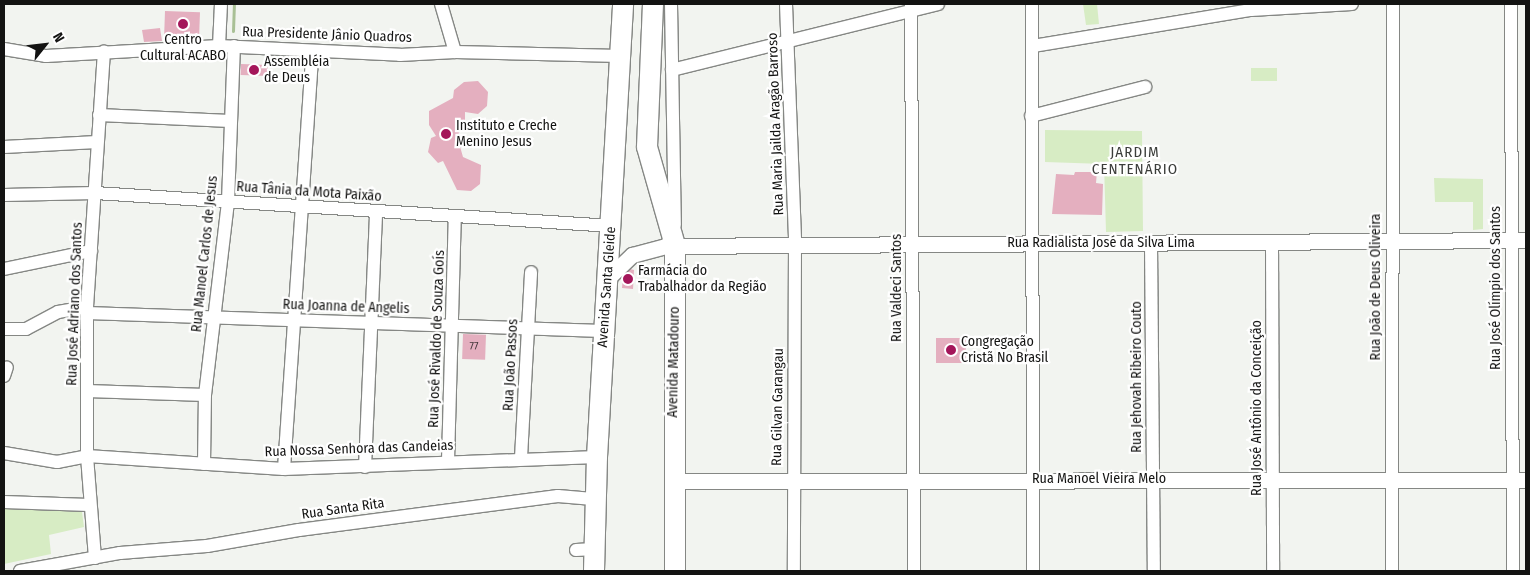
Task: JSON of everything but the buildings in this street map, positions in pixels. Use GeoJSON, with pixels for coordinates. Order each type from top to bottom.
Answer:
{"type":"FeatureCollection","features":[{"type":"Feature","properties":{"kind":"main road","name":"Avenida Santa Gleide"},"geometry":{"type":"LineString","coordinates":[[594,571],[585,550],[596,499],[596,457],[609,277],[623,4]]}},
{"type":"Feature","properties":{"kind":"main road"},"geometry":{"type":"LineString","coordinates":[[653,4],[647,147],[675,245]]}},
{"type":"Feature","properties":{"kind":"main road","name":"Avenida Matadouro"},"geometry":{"type":"LineString","coordinates":[[675,245],[672,482],[675,571]]}},
{"type":"Feature","properties":{"kind":"street"},"geometry":{"type":"LineString","coordinates":[[219,46],[220,4]]}},
{"type":"Feature","properties":{"kind":"street"},"geometry":{"type":"LineString","coordinates":[[441,4],[454,52]]}},
{"type":"Feature","properties":{"kind":"street","name":"Avenida Matadouro"},"geometry":{"type":"LineString","coordinates":[[671,4],[675,245]]}},
{"type":"Feature","properties":{"kind":"street","name":"Rua Maria Jailda Aragão Barroso"},"geometry":{"type":"LineString","coordinates":[[786,4],[789,42],[795,243]]}},
{"type":"Feature","properties":{"kind":"street"},"geometry":{"type":"LineString","coordinates":[[672,70],[789,42],[911,7],[938,4]]}},
{"type":"Feature","properties":{"kind":"street"},"geometry":{"type":"LineString","coordinates":[[1032,4],[1033,571]]}},
{"type":"Feature","properties":{"kind":"street"},"geometry":{"type":"LineString","coordinates":[[1033,46],[1252,7],[1352,4]]}},
{"type":"Feature","properties":{"kind":"street","name":"Rua João de Deus Oliveira"},"geometry":{"type":"LineString","coordinates":[[1392,571],[1391,242],[1393,4]]}},
{"type":"Feature","properties":{"kind":"street","name":"Rua José Olímpio dos Santos"},"geometry":{"type":"LineString","coordinates":[[1511,4],[1510,240],[1519,480],[1513,571]]}},
{"type":"Feature","properties":{"kind":"street","name":"Rua Valdeci Santos"},"geometry":{"type":"LineString","coordinates":[[911,7],[914,571]]}},
{"type":"Feature","properties":{"kind":"street","name":"Rua Presidente Jânio Quadros"},"geometry":{"type":"LineString","coordinates":[[4,49],[46,56],[234,46],[312,53],[454,52],[620,56]]}},
{"type":"Feature","properties":{"kind":"street","name":"Rua Manoel Carlos de Jesus"},"geometry":{"type":"LineString","coordinates":[[204,464],[206,395],[228,201],[234,46]]}},
{"type":"Feature","properties":{"kind":"street","name":"Rua José Adriano dos Santos"},"geometry":{"type":"LineString","coordinates":[[95,558],[89,505],[87,456],[87,310],[104,52]]}},
{"type":"Feature","properties":{"kind":"street"},"geometry":{"type":"LineString","coordinates":[[284,469],[292,319],[312,53]]}},
{"type":"Feature","properties":{"kind":"street"},"geometry":{"type":"LineString","coordinates":[[1032,116],[1144,87]]}},
{"type":"Feature","properties":{"kind":"street"},"geometry":{"type":"LineString","coordinates":[[99,115],[230,121]]}},
{"type":"Feature","properties":{"kind":"street"},"geometry":{"type":"LineString","coordinates":[[4,147],[97,142]]}},
{"type":"Feature","properties":{"kind":"street","name":"Rua Tânia da Mota Paixão"},"geometry":{"type":"LineString","coordinates":[[4,196],[95,193],[612,226]]}},
{"type":"Feature","properties":{"kind":"street"},"geometry":{"type":"LineString","coordinates":[[365,467],[376,212]]}},
{"type":"Feature","properties":{"kind":"street","name":"Rua José Rivaldo de Souza Goís"},"geometry":{"type":"LineString","coordinates":[[448,461],[455,217]]}},
{"type":"Feature","properties":{"kind":"street","name":"Rua Radialista José da Silva Lima"},"geometry":{"type":"LineString","coordinates":[[609,277],[640,251],[675,245],[795,243],[1272,244],[1526,240]]}},
{"type":"Feature","properties":{"kind":"street","name":"Rua Gilvan Garangau"},"geometry":{"type":"LineString","coordinates":[[794,571],[792,480],[795,243]]}},
{"type":"Feature","properties":{"kind":"street","name":"Rua Jehovah Ribeiro Couto"},"geometry":{"type":"LineString","coordinates":[[1151,243],[1154,571]]}},
{"type":"Feature","properties":{"kind":"street","name":"Rua José Antônio da Conceição"},"geometry":{"type":"LineString","coordinates":[[1272,244],[1273,571]]}},
{"type":"Feature","properties":{"kind":"street"},"geometry":{"type":"LineString","coordinates":[[4,269],[91,251]]}},
{"type":"Feature","properties":{"kind":"street","name":"Rua João Passos"},"geometry":{"type":"LineString","coordinates":[[521,458],[531,272]]}},
{"type":"Feature","properties":{"kind":"street","name":"Rua Joanna de Angelis"},"geometry":{"type":"LineString","coordinates":[[4,329],[26,329],[58,312],[87,310],[214,319],[292,319],[604,332]]}},
{"type":"Feature","properties":{"kind":"street"},"geometry":{"type":"LineString","coordinates":[[87,391],[206,395]]}},
{"type":"Feature","properties":{"kind":"street","name":"Rua Nossa Senhora das Candeias"},"geometry":{"type":"LineString","coordinates":[[4,453],[57,462],[87,456],[284,469],[365,467],[521,458],[596,457]]}},
{"type":"Feature","properties":{"kind":"street","name":"Rua Manoel Vieira Melo"},"geometry":{"type":"LineString","coordinates":[[672,482],[914,479],[1272,480],[1391,478],[1519,480]]}},
{"type":"Feature","properties":{"kind":"street","name":"Rua Santa Rita"},"geometry":{"type":"LineString","coordinates":[[95,558],[207,546],[299,530],[558,496],[596,499]]}},
{"type":"Feature","properties":{"kind":"street"},"geometry":{"type":"LineString","coordinates":[[4,502],[89,505]]}},
{"type":"Feature","properties":{"kind":"street"},"geometry":{"type":"LineString","coordinates":[[20,571],[95,558]]}},
{"type":"Feature","properties":{"kind":"green space"},"geometry":{"type":"Polygon","coordinates":[[[1083,4],[1097,4],[1099,24],[1086,25],[1083,4]]]}},
{"type":"Feature","properties":{"kind":"green space"},"geometry":{"type":"Polygon","coordinates":[[[1251,68],[1277,68],[1277,81],[1251,81],[1251,68]]]}},
{"type":"Feature","properties":{"kind":"green space"},"geometry":{"type":"Polygon","coordinates":[[[1045,130],[1142,131],[1143,231],[1106,232],[1104,164],[1045,162],[1045,130]]]}},
{"type":"Feature","properties":{"kind":"green space"},"geometry":{"type":"Polygon","coordinates":[[[1434,178],[1483,179],[1483,229],[1473,230],[1473,202],[1435,202],[1434,178]]]}},
{"type":"Feature","properties":{"kind":"green space"},"geometry":{"type":"Polygon","coordinates":[[[4,508],[82,512],[84,527],[49,535],[51,554],[4,564],[4,508]]]}},
{"type":"Feature","properties":{"kind":"waterway"},"geometry":{"type":"LineString","coordinates":[[233,31],[234,4]]}},
{"type":"Feature","properties":{"kind":"place","name":"Centro Cultural ACABO"},"geometry":{"type":"Point","coordinates":[183,24]}},
{"type":"Feature","properties":{"kind":"place","name":"Assembléia de Deus"},"geometry":{"type":"Point","coordinates":[254,70]}},
{"type":"Feature","properties":{"kind":"place","name":"Instituto e Creche Menino Jesus"},"geometry":{"type":"Point","coordinates":[446,134]}},
{"type":"Feature","properties":{"kind":"place","name":"Farmácia do Trabalhador da Região"},"geometry":{"type":"Point","coordinates":[628,279]}},
{"type":"Feature","properties":{"kind":"place","name":"Congregação Cristã No Brasil"},"geometry":{"type":"Point","coordinates":[951,350]}},
{"type":"Feature","properties":{"kind":"district","name":"JARDIM CENTENÁRIO"},"geometry":{"type":"Point","coordinates":[1135,160]}}]}
